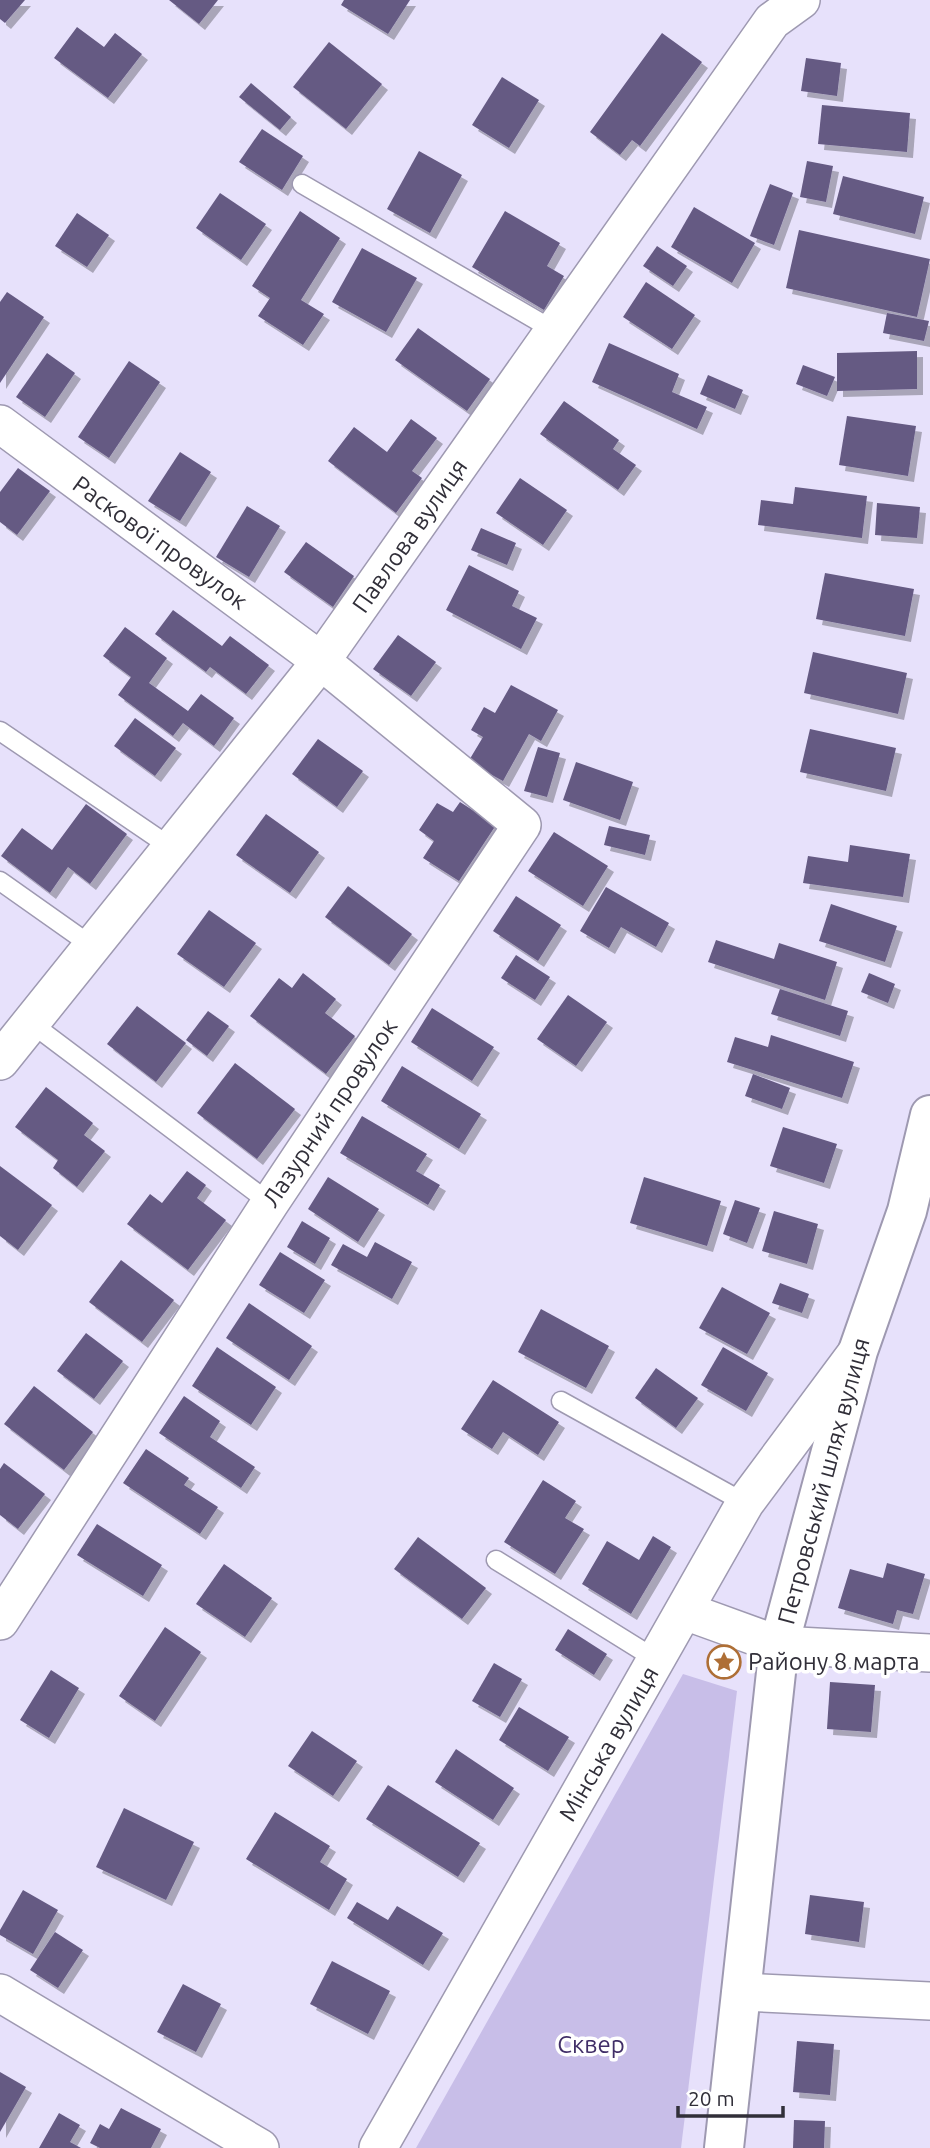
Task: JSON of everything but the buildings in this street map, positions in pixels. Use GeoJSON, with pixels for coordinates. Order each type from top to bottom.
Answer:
{"type":"FeatureCollection","features":[{"type":"Feature","properties":{"kind":"street","name":"Павлова вулиця"},"geometry":{"type":"LineString","coordinates":[[0,1061],[321,661],[772,21],[802,0]]}},
{"type":"Feature","properties":{"kind":"street","name":"Раскової провулок"},"geometry":{"type":"LineString","coordinates":[[0,424],[321,661]]}},
{"type":"Feature","properties":{"kind":"street","name":"Лазурний провулок"},"geometry":{"type":"LineString","coordinates":[[0,1621],[270,1203],[522,825],[321,661]]}},
{"type":"Feature","properties":{"kind":"street","name":"Петровський шлях вулиця"},"geometry":{"type":"LineString","coordinates":[[724,2148],[779,1645],[858,1351],[907,1211],[930,1115]]}},
{"type":"Feature","properties":{"kind":"street","name":"Мінська вулиця"},"geometry":{"type":"LineString","coordinates":[[378,2148],[746,1503],[858,1351]]}},
{"type":"Feature","properties":{"kind":"street"},"geometry":{"type":"LineString","coordinates":[[684,1611],[779,1645],[930,1653]]}},
{"type":"Feature","properties":{"kind":"street"},"geometry":{"type":"LineString","coordinates":[[0,1993],[260,2148]]}},
{"type":"Feature","properties":{"kind":"street"},"geometry":{"type":"LineString","coordinates":[[741,1993],[930,2001]]}},
{"type":"Feature","properties":{"kind":"lane"},"geometry":{"type":"LineString","coordinates":[[302,184],[555,331]]}},
{"type":"Feature","properties":{"kind":"lane"},"geometry":{"type":"LineString","coordinates":[[0,731],[172,848]]}},
{"type":"Feature","properties":{"kind":"lane"},"geometry":{"type":"LineString","coordinates":[[0,880],[92,946]]}},
{"type":"Feature","properties":{"kind":"lane"},"geometry":{"type":"LineString","coordinates":[[31,1023],[270,1203]]}},
{"type":"Feature","properties":{"kind":"lane"},"geometry":{"type":"LineString","coordinates":[[561,1401],[746,1503]]}},
{"type":"Feature","properties":{"kind":"lane"},"geometry":{"type":"LineString","coordinates":[[496,1560],[657,1660]]}},
{"type":"Feature","properties":{"kind":"green space","name":"Сквер"},"geometry":{"type":"Polygon","coordinates":[[[683,1674],[737,1691],[681,2148],[416,2148],[683,1674]]]}},
{"type":"Feature","properties":{"kind":"place","name":"Району 8 марта"},"geometry":{"type":"Point","coordinates":[724,1662]}}]}
